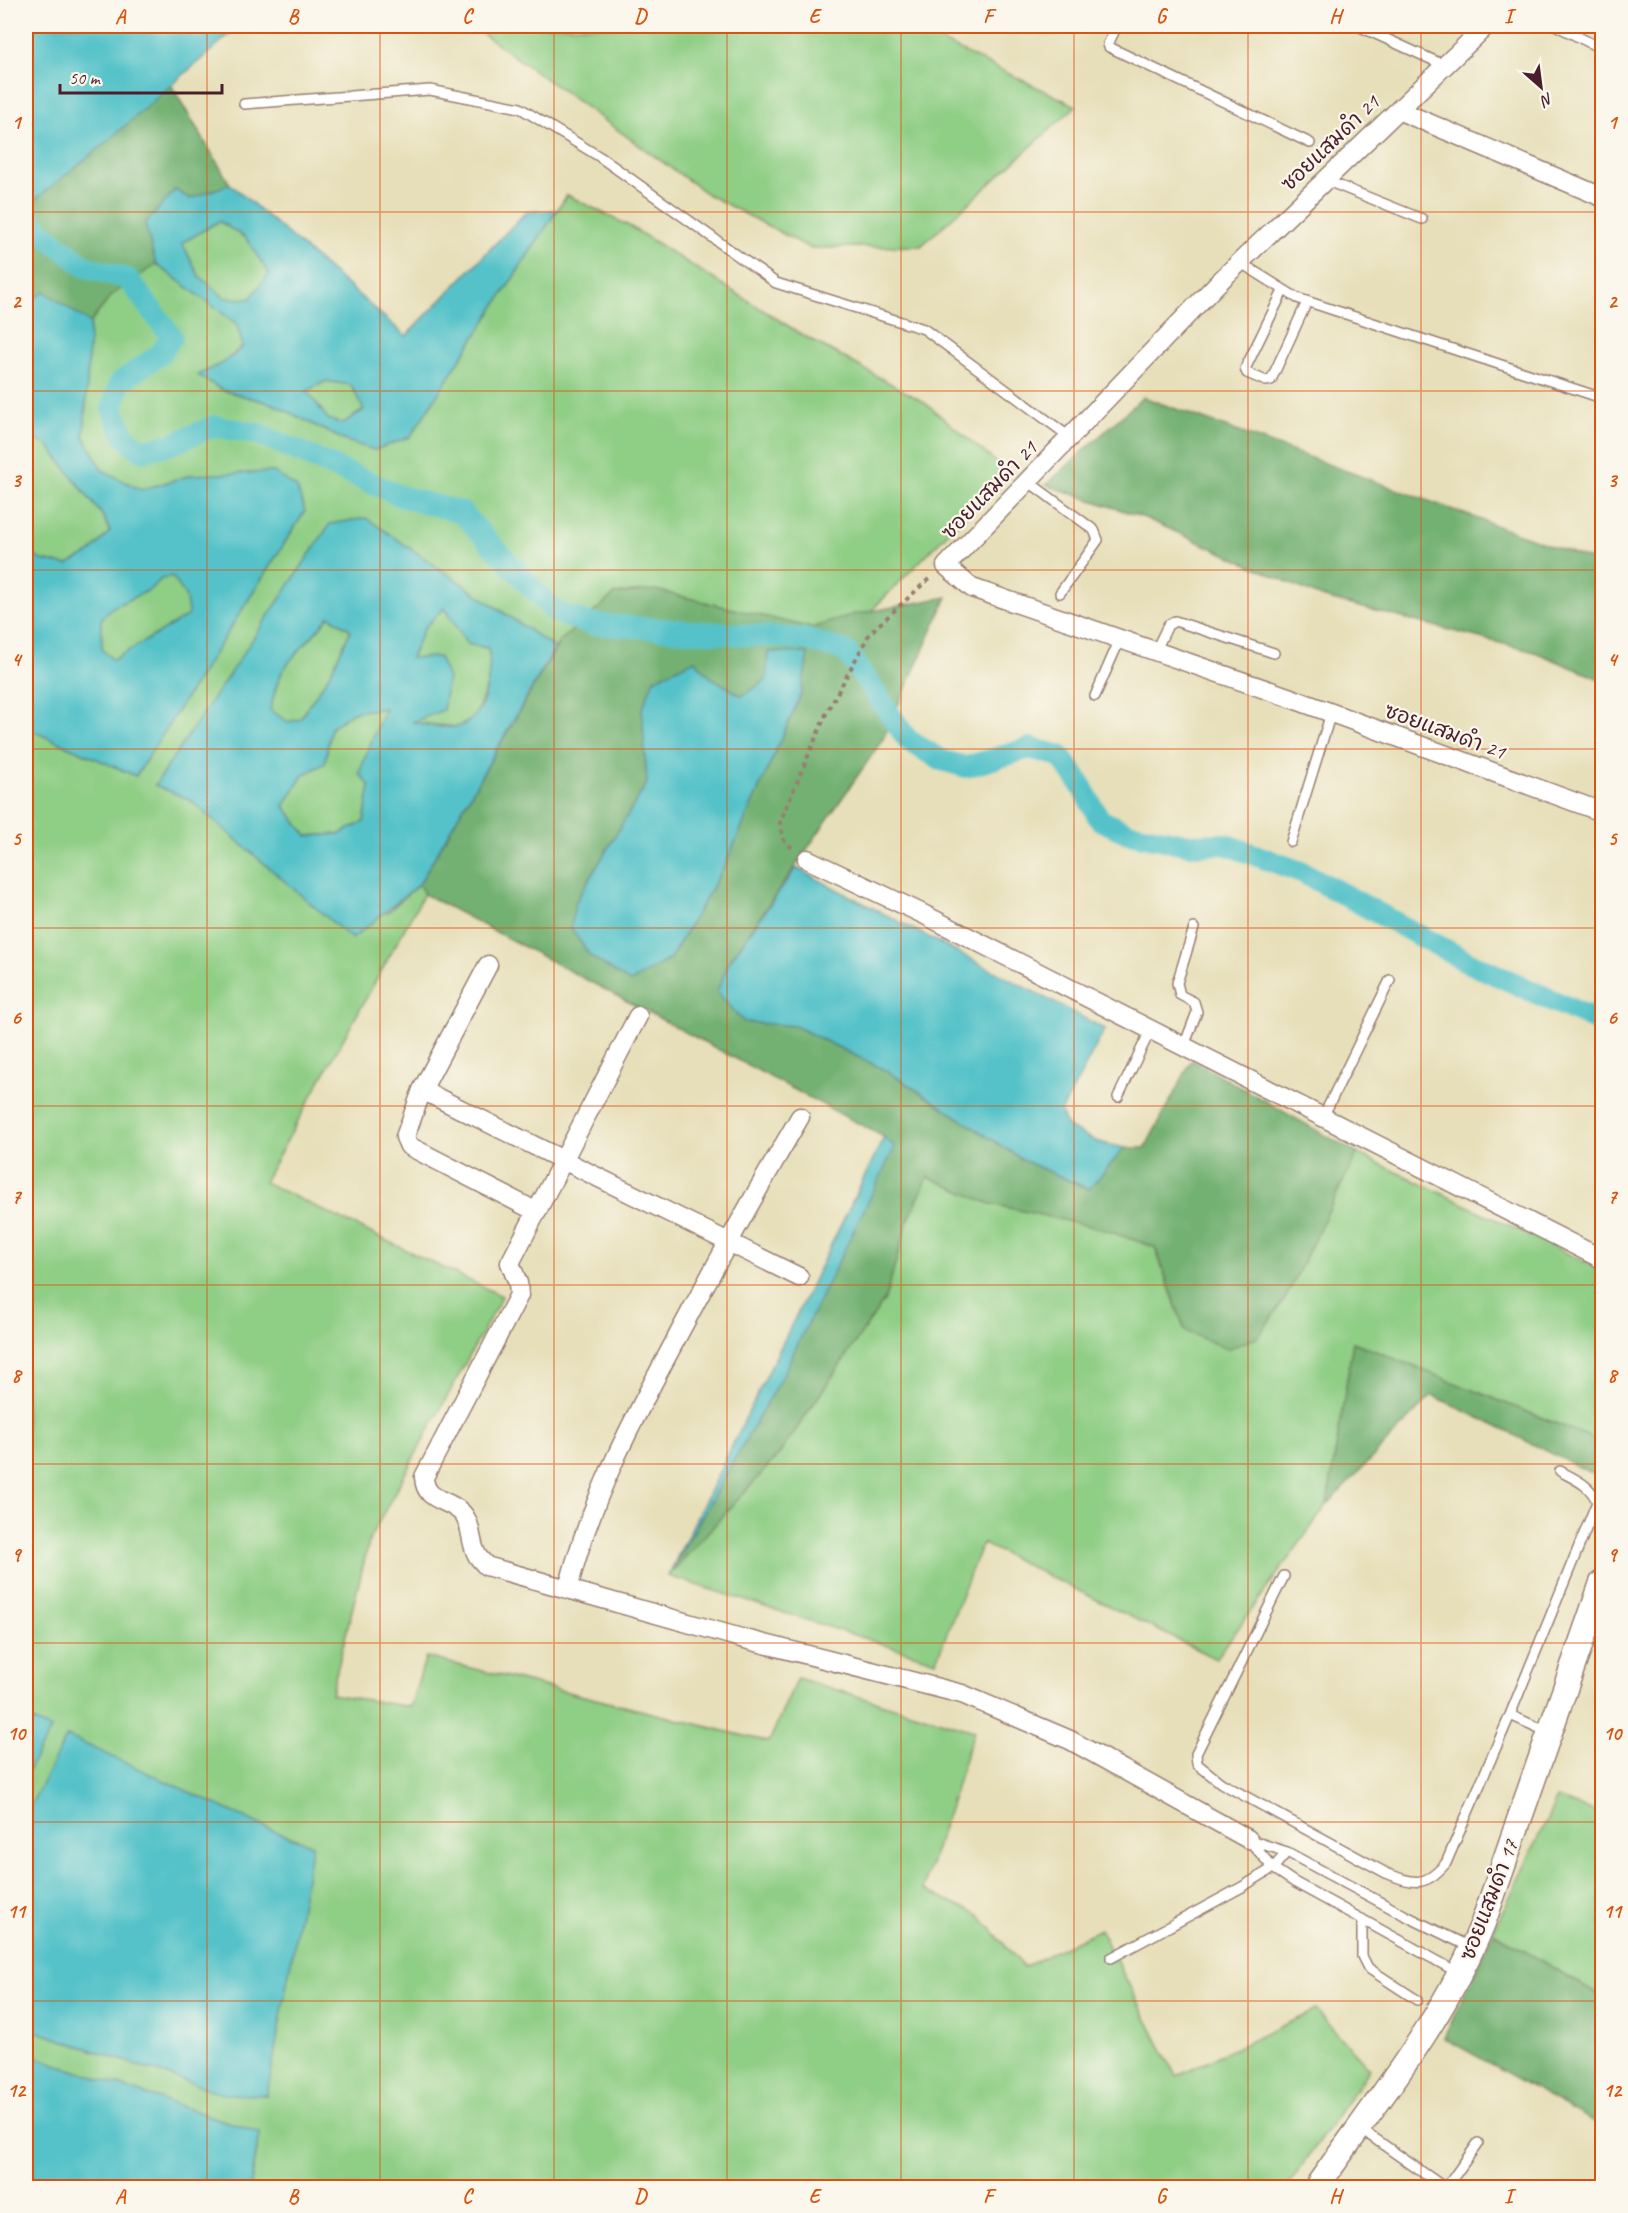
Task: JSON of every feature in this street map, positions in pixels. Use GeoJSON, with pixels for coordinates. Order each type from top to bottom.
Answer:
{"type":"FeatureCollection","features":[{"type":"Feature","properties":{"kind":"street","name":"ซอยแสมดำ 21"},"geometry":{"type":"LineString","coordinates":[[1486,26],[1217,284],[946,566],[972,588],[1331,713],[1602,812]]}},
{"type":"Feature","properties":{"kind":"street"},"geometry":{"type":"LineString","coordinates":[[1398,110],[1602,196]]}},
{"type":"Feature","properties":{"kind":"street"},"geometry":{"type":"LineString","coordinates":[[807,860],[921,913],[1602,1259]]}},
{"type":"Feature","properties":{"kind":"street"},"geometry":{"type":"LineString","coordinates":[[488,964],[422,1090],[407,1126],[405,1137],[409,1146],[537,1212]]}},
{"type":"Feature","properties":{"kind":"street"},"geometry":{"type":"LineString","coordinates":[[638,1016],[510,1263],[518,1283],[519,1295],[424,1477],[424,1487],[433,1498],[459,1510],[468,1521],[477,1555],[486,1566],[741,1638],[962,1694],[1070,1740],[1248,1839]]}},
{"type":"Feature","properties":{"kind":"street"},"geometry":{"type":"LineString","coordinates":[[422,1090],[799,1278]]}},
{"type":"Feature","properties":{"kind":"street"},"geometry":{"type":"LineString","coordinates":[[568,1589],[579,1547],[623,1438],[727,1243],[800,1117]]}},
{"type":"Feature","properties":{"kind":"street","name":"ซอยแสมดำ 17"},"geometry":{"type":"LineString","coordinates":[[1316,2187],[1437,2015],[1461,1974],[1473,1948],[1602,1583]]}},
{"type":"Feature","properties":{"kind":"lane"},"geometry":{"type":"LineString","coordinates":[[1118,26],[1109,47],[1310,143]]}},
{"type":"Feature","properties":{"kind":"lane"},"geometry":{"type":"LineString","coordinates":[[1358,26],[1446,66]]}},
{"type":"Feature","properties":{"kind":"lane"},"geometry":{"type":"LineString","coordinates":[[1557,26],[1602,49]]}},
{"type":"Feature","properties":{"kind":"lane"},"geometry":{"type":"LineString","coordinates":[[244,104],[430,90],[520,108],[600,157],[777,283],[924,329],[1071,438]]}},
{"type":"Feature","properties":{"kind":"lane"},"geometry":{"type":"LineString","coordinates":[[1325,180],[1422,219]]}},
{"type":"Feature","properties":{"kind":"lane"},"geometry":{"type":"LineString","coordinates":[[1241,263],[1283,291],[1307,302],[1602,398]]}},
{"type":"Feature","properties":{"kind":"lane"},"geometry":{"type":"LineString","coordinates":[[1283,291],[1245,369],[1247,373],[1266,381],[1271,380],[1307,302]]}},
{"type":"Feature","properties":{"kind":"lane"},"geometry":{"type":"LineString","coordinates":[[1029,482],[1094,530],[1098,540],[1060,593]]}},
{"type":"Feature","properties":{"kind":"lane"},"geometry":{"type":"LineString","coordinates":[[1155,651],[1168,625],[1175,621],[1274,653]]}},
{"type":"Feature","properties":{"kind":"lane"},"geometry":{"type":"LineString","coordinates":[[1095,696],[1120,639]]}},
{"type":"Feature","properties":{"kind":"lane"},"geometry":{"type":"LineString","coordinates":[[1291,842],[1331,713]]}},
{"type":"Feature","properties":{"kind":"lane"},"geometry":{"type":"LineString","coordinates":[[1184,1046],[1197,1012],[1194,1002],[1180,995],[1177,983],[1194,928]]}},
{"type":"Feature","properties":{"kind":"lane"},"geometry":{"type":"LineString","coordinates":[[1323,1117],[1390,980]]}},
{"type":"Feature","properties":{"kind":"lane"},"geometry":{"type":"LineString","coordinates":[[1118,1097],[1151,1029]]}},
{"type":"Feature","properties":{"kind":"lane"},"geometry":{"type":"LineString","coordinates":[[1284,1576],[1197,1754],[1197,1764],[1221,1783],[1386,1873],[1411,1882],[1427,1880],[1446,1863],[1510,1715],[1597,1502],[1587,1486],[1560,1471]]}},
{"type":"Feature","properties":{"kind":"lane"},"geometry":{"type":"LineString","coordinates":[[1510,1715],[1550,1733]]}},
{"type":"Feature","properties":{"kind":"lane"},"geometry":{"type":"LineString","coordinates":[[1248,1839],[1287,1852],[1406,1916],[1473,1948]]}},
{"type":"Feature","properties":{"kind":"lane"},"geometry":{"type":"LineString","coordinates":[[1248,1839],[1273,1868],[1461,1974]]}},
{"type":"Feature","properties":{"kind":"lane"},"geometry":{"type":"LineString","coordinates":[[1111,1958],[1273,1868],[1287,1852]]}},
{"type":"Feature","properties":{"kind":"lane"},"geometry":{"type":"LineString","coordinates":[[1362,1919],[1362,1956],[1368,1968],[1418,2000]]}},
{"type":"Feature","properties":{"kind":"lane"},"geometry":{"type":"LineString","coordinates":[[1359,2127],[1446,2187],[1478,2143]]}},
{"type":"Feature","properties":{"kind":"path"},"geometry":{"type":"LineString","coordinates":[[807,860],[783,838],[780,822],[826,714],[870,633],[917,588],[946,566]]}},
{"type":"Feature","properties":{"kind":"green space"},"geometry":{"type":"Polygon","coordinates":[[[472,26],[910,26],[1076,106],[921,246],[810,248],[709,195],[472,26]]]}},
{"type":"Feature","properties":{"kind":"green space"},"geometry":{"type":"Polygon","coordinates":[[[171,85],[230,184],[190,199],[175,190],[146,224],[156,264],[112,295],[90,323],[45,292],[26,302],[26,207],[171,85]]]}},
{"type":"Feature","properties":{"kind":"green space"},"geometry":{"type":"Polygon","coordinates":[[[567,195],[631,227],[801,334],[924,402],[1008,472],[871,611],[812,628],[655,590],[615,594],[560,641],[555,648],[366,518],[155,785],[190,800],[387,913],[419,884],[424,894],[264,1182],[502,1296],[370,1538],[331,1694],[410,1707],[426,1657],[769,1742],[797,1678],[974,1731],[923,1889],[979,1915],[1024,1967],[1100,1929],[1176,2076],[1316,2010],[1370,2069],[1287,2187],[250,2187],[260,2133],[26,2054],[26,2028],[224,2094],[312,1845],[272,1830],[26,1814],[26,1774],[51,1729],[26,1718],[26,728],[136,776],[305,511],[192,475],[140,490],[102,470],[84,436],[90,323],[112,295],[156,264],[237,324],[243,346],[223,363],[199,375],[222,390],[273,404],[346,441],[410,437],[567,195]]]}},
{"type":"Feature","properties":{"kind":"green space"},"geometry":{"type":"Polygon","coordinates":[[[219,221],[246,238],[270,274],[250,299],[225,299],[199,276],[182,243],[219,221]]]}},
{"type":"Feature","properties":{"kind":"green space"},"geometry":{"type":"Polygon","coordinates":[[[326,381],[351,385],[364,410],[342,424],[328,420],[307,391],[326,381]]]}},
{"type":"Feature","properties":{"kind":"green space"},"geometry":{"type":"Polygon","coordinates":[[[1143,397],[1602,564],[1602,680],[1535,652],[1321,597],[1145,518],[1046,485],[1143,397]]]}},
{"type":"Feature","properties":{"kind":"green space"},"geometry":{"type":"Polygon","coordinates":[[[32,438],[48,445],[103,516],[110,532],[90,553],[67,565],[41,560],[26,550],[26,443],[32,438]]]}},
{"type":"Feature","properties":{"kind":"green space"},"geometry":{"type":"Polygon","coordinates":[[[172,575],[185,595],[190,615],[113,660],[102,650],[101,619],[111,608],[149,590],[161,579],[172,575]]]}},
{"type":"Feature","properties":{"kind":"green space"},"geometry":{"type":"Polygon","coordinates":[[[655,590],[812,628],[851,615],[947,597],[883,739],[729,962],[744,1022],[795,1026],[889,1072],[1025,1161],[1088,1189],[1125,1148],[1145,1148],[1192,1060],[1357,1153],[1285,1299],[1257,1338],[1227,1349],[1185,1331],[1155,1247],[1102,1229],[988,1203],[928,1177],[907,1223],[885,1299],[780,1453],[668,1576],[782,1376],[894,1147],[884,1137],[424,894],[419,884],[560,641],[615,594],[655,590]],[[695,660],[642,710],[647,783],[575,903],[670,959],[724,867],[801,694],[766,680],[742,696],[710,677],[695,660]]]}},
{"type":"Feature","properties":{"kind":"green space"},"geometry":{"type":"Polygon","coordinates":[[[444,608],[467,644],[488,648],[492,665],[485,692],[474,718],[458,727],[411,722],[411,659],[424,628],[444,608]]]}},
{"type":"Feature","properties":{"kind":"green space"},"geometry":{"type":"Polygon","coordinates":[[[329,616],[351,630],[330,674],[300,719],[288,722],[269,710],[278,681],[291,659],[329,616]]]}},
{"type":"Feature","properties":{"kind":"green space"},"geometry":{"type":"Polygon","coordinates":[[[385,708],[359,773],[370,786],[364,822],[340,834],[307,836],[284,806],[303,775],[325,763],[331,728],[353,712],[385,708]]]}},
{"type":"Feature","properties":{"kind":"green space"},"geometry":{"type":"Polygon","coordinates":[[[1357,1153],[1602,1270],[1602,1442],[1353,1342],[1327,1505],[1216,1659],[982,1543],[936,1661],[668,1576],[780,1453],[885,1299],[907,1223],[928,1177],[988,1203],[1102,1229],[1155,1247],[1185,1331],[1285,1299],[1357,1153]]]}},
{"type":"Feature","properties":{"kind":"green space"},"geometry":{"type":"Polygon","coordinates":[[[1353,1342],[1602,1442],[1602,1478],[1432,1395],[1327,1505],[1353,1342]]]}},
{"type":"Feature","properties":{"kind":"green space"},"geometry":{"type":"Polygon","coordinates":[[[1557,1798],[1602,1814],[1602,1997],[1493,1932],[1557,1798]]]}},
{"type":"Feature","properties":{"kind":"green space"},"geometry":{"type":"Polygon","coordinates":[[[1493,1932],[1602,1997],[1602,2126],[1444,2038],[1493,1932]]]}},
{"type":"Feature","properties":{"kind":"water"},"geometry":{"type":"Polygon","coordinates":[[[26,26],[239,26],[103,145],[26,207],[26,26]]]}},
{"type":"Feature","properties":{"kind":"water"},"geometry":{"type":"Polygon","coordinates":[[[230,184],[406,336],[526,212],[557,210],[410,437],[375,450],[346,441],[273,404],[222,390],[198,375],[223,363],[243,347],[237,324],[156,264],[145,224],[175,190],[190,199],[230,184]],[[219,221],[182,243],[199,276],[225,298],[250,299],[269,274],[246,238],[219,221]],[[326,381],[307,391],[328,419],[342,424],[364,410],[351,385],[326,381]]]}},
{"type":"Feature","properties":{"kind":"water"},"geometry":{"type":"Polygon","coordinates":[[[45,292],[90,323],[84,436],[102,470],[141,490],[192,475],[274,472],[297,488],[305,511],[136,776],[26,728],[26,550],[41,560],[67,565],[90,553],[110,531],[103,516],[48,445],[32,438],[26,443],[26,302],[45,292]],[[172,576],[161,579],[149,590],[111,608],[101,619],[102,650],[113,660],[189,615],[185,595],[172,576]]]}},
{"type":"Feature","properties":{"kind":"water"},"geometry":{"type":"Polygon","coordinates":[[[366,518],[555,648],[419,884],[352,939],[190,800],[155,785],[330,524],[366,518]],[[444,608],[424,628],[411,658],[439,657],[448,678],[443,710],[413,722],[455,727],[469,721],[482,704],[488,681],[489,658],[488,648],[467,644],[444,608]],[[329,616],[286,666],[278,681],[270,710],[288,722],[300,719],[330,674],[351,630],[329,616]],[[385,708],[353,712],[331,728],[325,763],[303,775],[284,806],[307,836],[340,834],[364,822],[370,786],[359,773],[385,708]]]}},
{"type":"Feature","properties":{"kind":"water"},"geometry":{"type":"Polygon","coordinates":[[[768,652],[808,653],[801,694],[724,867],[670,959],[630,982],[590,956],[571,928],[575,903],[647,783],[642,710],[654,679],[695,660],[710,677],[742,696],[766,680],[768,652]]]}},
{"type":"Feature","properties":{"kind":"water"},"geometry":{"type":"Polygon","coordinates":[[[796,868],[1105,1029],[1061,1112],[1067,1127],[1098,1142],[1125,1148],[1089,1189],[1025,1161],[889,1072],[795,1026],[744,1022],[717,992],[729,962],[796,868]]]}},
{"type":"Feature","properties":{"kind":"water"},"geometry":{"type":"Polygon","coordinates":[[[884,1137],[895,1147],[782,1376],[668,1576],[884,1137]]]}},
{"type":"Feature","properties":{"kind":"water"},"geometry":{"type":"Polygon","coordinates":[[[26,1718],[51,1729],[26,1774],[26,1718]]]}},
{"type":"Feature","properties":{"kind":"water"},"geometry":{"type":"Polygon","coordinates":[[[67,1736],[272,1830],[312,1845],[267,2095],[224,2094],[26,2028],[26,1814],[67,1736]]]}},
{"type":"Feature","properties":{"kind":"water"},"geometry":{"type":"Polygon","coordinates":[[[26,2054],[260,2133],[250,2187],[26,2187],[26,2054]]]}},
{"type":"Feature","properties":{"kind":"waterway"},"geometry":{"type":"LineString","coordinates":[[26,213],[38,229],[84,266],[128,279],[172,337],[159,355],[120,382],[112,409],[125,437],[142,451],[172,444],[214,426],[259,434],[403,497],[461,512],[555,612],[591,624],[804,639],[846,651],[908,740],[941,760],[966,767],[1030,748],[1060,756],[1079,782],[1100,820],[1128,833],[1190,845],[1225,844],[1304,873],[1470,963],[1602,1023]]}}]}
